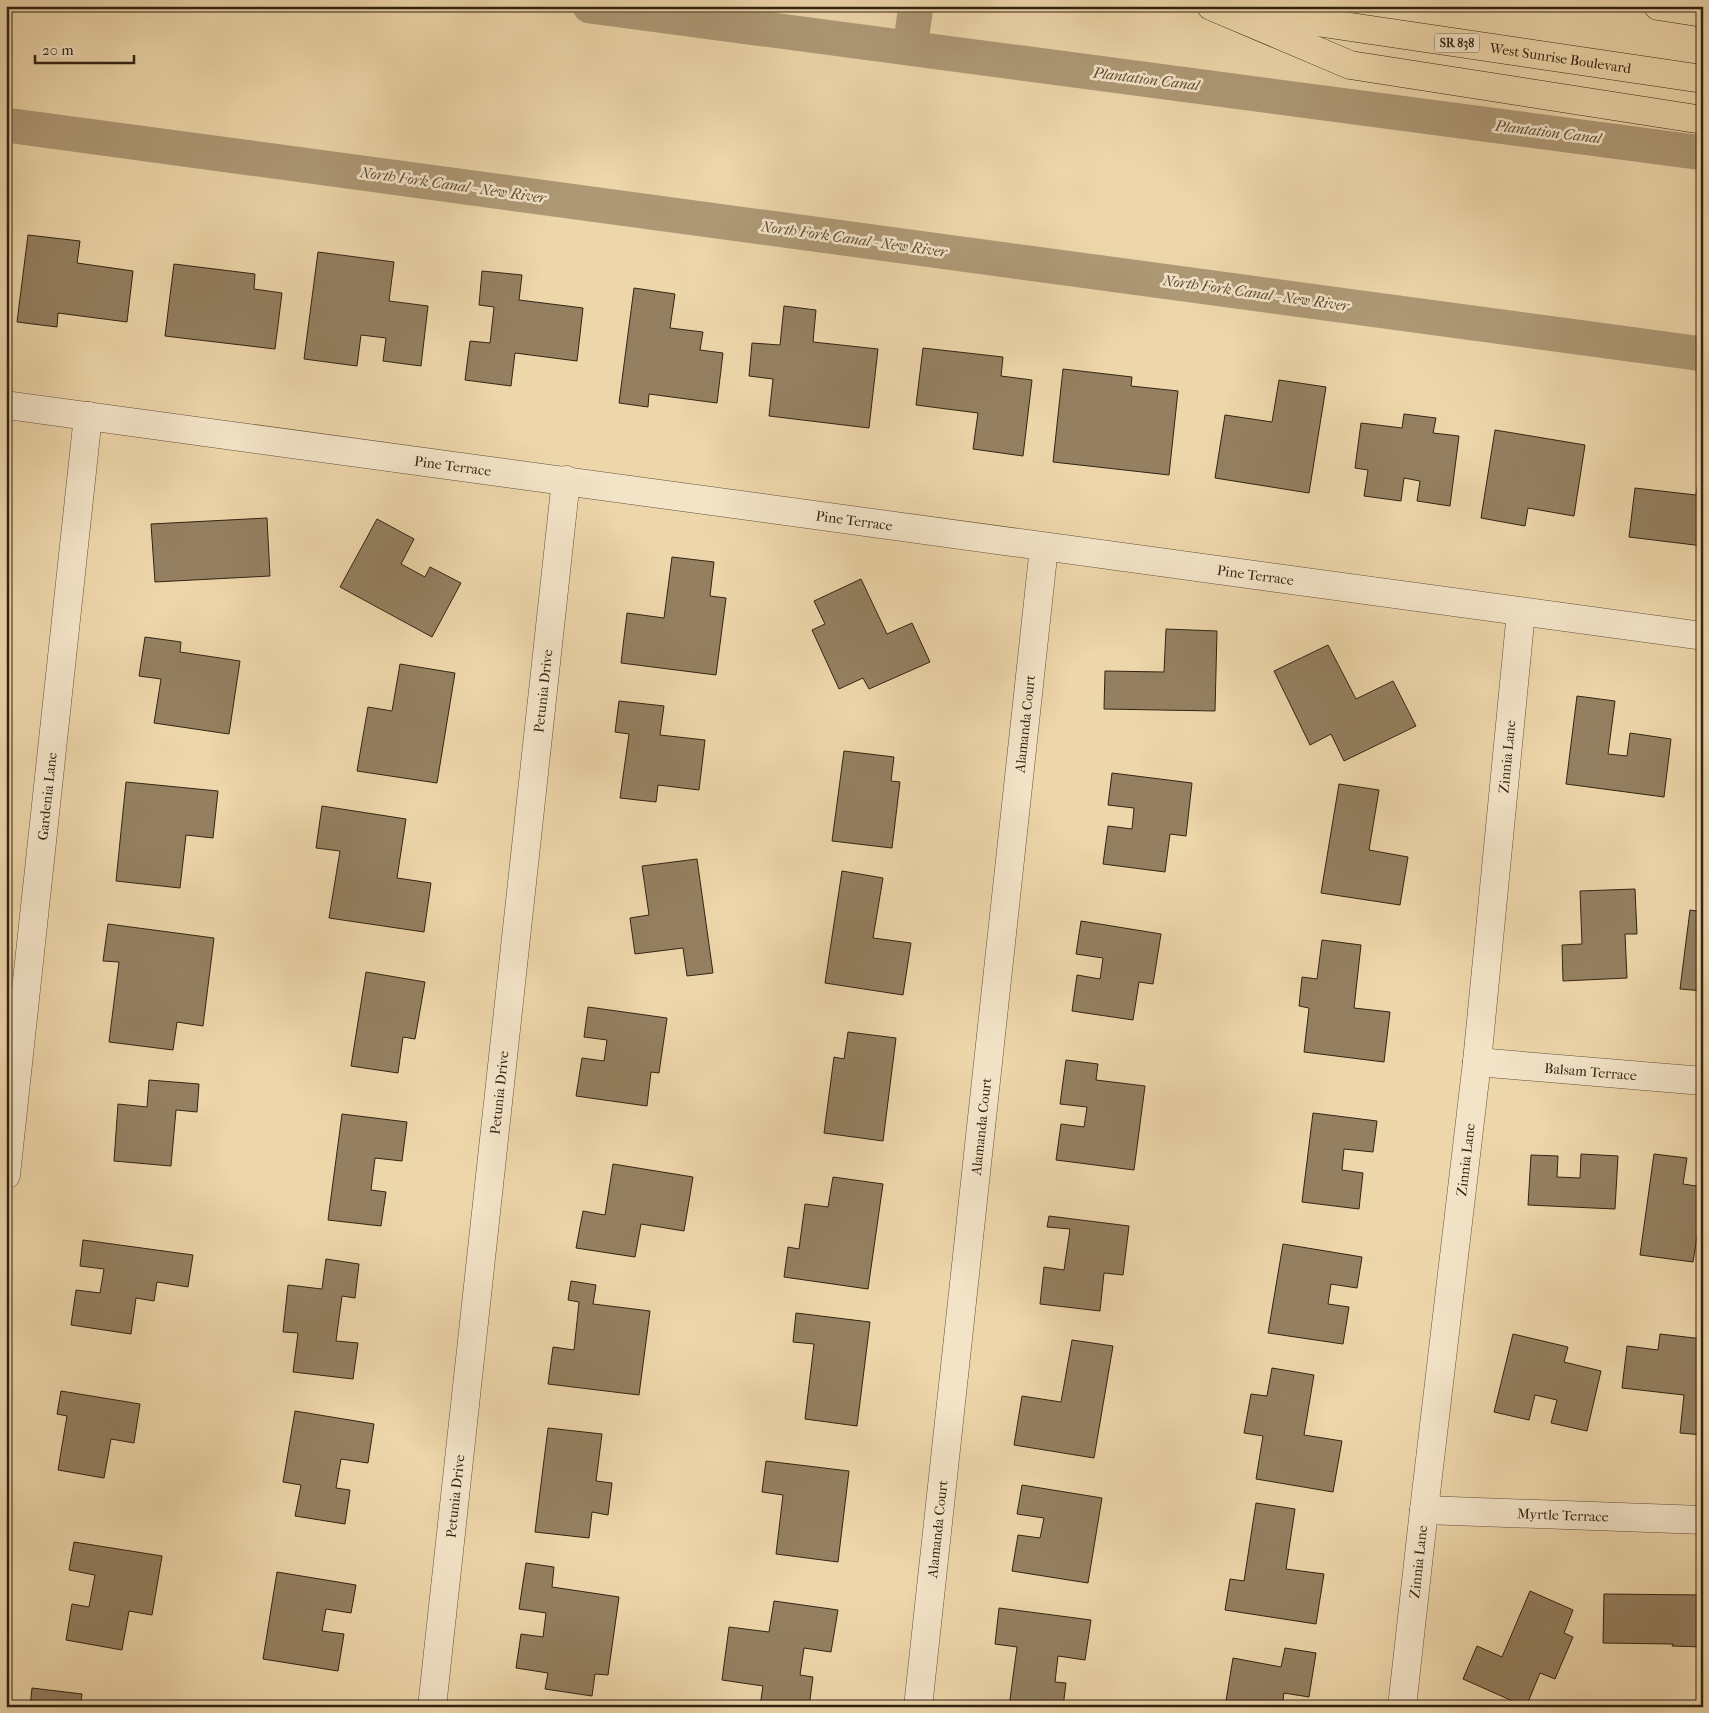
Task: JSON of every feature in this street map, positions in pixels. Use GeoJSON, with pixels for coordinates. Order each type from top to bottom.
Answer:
{"type":"FeatureCollection","features":[{"type":"Feature","properties":{"kind":"highway"},"geometry":{"type":"LineString","coordinates":[[1210,6],[1350,65],[1703,120]]}},
{"type":"Feature","properties":{"kind":"highway","name":"West Sunrise Boulevard"},"geometry":{"type":"LineString","coordinates":[[1210,6],[1703,79]]}},
{"type":"Feature","properties":{"kind":"highway"},"geometry":{"type":"LineString","coordinates":[[1658,6],[1703,13]]}},
{"type":"Feature","properties":{"kind":"street","name":"Pine Terrace"},"geometry":{"type":"LineString","coordinates":[[6,405],[1703,636]]}},
{"type":"Feature","properties":{"kind":"street","name":"Gardenia Lane"},"geometry":{"type":"LineString","coordinates":[[6,1175],[88,416]]}},
{"type":"Feature","properties":{"kind":"street","name":"Petunia Drive"},"geometry":{"type":"LineString","coordinates":[[432,1707],[566,480]]}},
{"type":"Feature","properties":{"kind":"street","name":"Alamanda Court"},"geometry":{"type":"LineString","coordinates":[[918,1707],[1044,547]]}},
{"type":"Feature","properties":{"kind":"street","name":"Zinnia Lane"},"geometry":{"type":"LineString","coordinates":[[1402,1707],[1477,1062],[1521,612]]}},
{"type":"Feature","properties":{"kind":"street","name":"Balsam Terrace"},"geometry":{"type":"LineString","coordinates":[[1477,1062],[1703,1082]]}},
{"type":"Feature","properties":{"kind":"street","name":"Myrtle Terrace"},"geometry":{"type":"LineString","coordinates":[[1424,1510],[1703,1520]]}},
{"type":"Feature","properties":{"kind":"building"},"geometry":{"type":"Polygon","coordinates":[[[28,235],[80,241],[77,263],[133,271],[127,322],[58,313],[57,327],[17,322],[28,235]]]}},
{"type":"Feature","properties":{"kind":"building"},"geometry":{"type":"Polygon","coordinates":[[[318,252],[394,262],[389,301],[428,306],[421,366],[383,361],[386,338],[361,335],[357,366],[304,359],[318,252]]]}},
{"type":"Feature","properties":{"kind":"building"},"geometry":{"type":"Polygon","coordinates":[[[174,264],[255,274],[254,289],[282,293],[275,349],[165,336],[174,264]]]}},
{"type":"Feature","properties":{"kind":"building"},"geometry":{"type":"Polygon","coordinates":[[[482,271],[522,275],[519,300],[583,308],[577,361],[515,353],[511,386],[465,380],[470,341],[490,343],[494,307],[479,305],[482,271]]]}},
{"type":"Feature","properties":{"kind":"building"},"geometry":{"type":"Polygon","coordinates":[[[634,288],[675,294],[670,328],[703,332],[700,350],[723,353],[717,403],[649,394],[648,407],[619,403],[634,288]]]}},
{"type":"Feature","properties":{"kind":"building"},"geometry":{"type":"Polygon","coordinates":[[[784,306],[816,310],[813,342],[878,349],[869,428],[769,416],[773,379],[749,376],[752,343],[780,345],[784,306]]]}},
{"type":"Feature","properties":{"kind":"building"},"geometry":{"type":"Polygon","coordinates":[[[923,348],[1003,357],[1001,376],[1032,380],[1023,456],[973,449],[978,413],[916,405],[923,348]]]}},
{"type":"Feature","properties":{"kind":"building"},"geometry":{"type":"Polygon","coordinates":[[[1063,369],[1132,377],[1131,386],[1178,391],[1169,475],[1053,462],[1063,369]]]}},
{"type":"Feature","properties":{"kind":"building"},"geometry":{"type":"Polygon","coordinates":[[[1279,380],[1326,387],[1309,493],[1215,478],[1225,415],[1272,422],[1279,380]]]}},
{"type":"Feature","properties":{"kind":"building"},"geometry":{"type":"Polygon","coordinates":[[[1404,414],[1436,418],[1433,433],[1459,436],[1450,506],[1417,501],[1420,481],[1404,478],[1401,501],[1364,496],[1368,470],[1355,468],[1361,423],[1402,428],[1404,414]]]}},
{"type":"Feature","properties":{"kind":"building"},"geometry":{"type":"Polygon","coordinates":[[[1495,430],[1585,445],[1574,516],[1528,508],[1525,526],[1481,518],[1495,430]]]}},
{"type":"Feature","properties":{"kind":"building"},"geometry":{"type":"Polygon","coordinates":[[[1700,469],[1703,470],[1703,546],[1629,537],[1635,488],[1696,495],[1700,469]]]}},
{"type":"Feature","properties":{"kind":"building"},"geometry":{"type":"Polygon","coordinates":[[[267,518],[270,576],[155,582],[151,524],[267,518]]]}},
{"type":"Feature","properties":{"kind":"building"},"geometry":{"type":"Polygon","coordinates":[[[377,519],[414,539],[401,564],[425,577],[430,567],[461,583],[432,637],[340,587],[377,519]]]}},
{"type":"Feature","properties":{"kind":"building"},"geometry":{"type":"Polygon","coordinates":[[[672,557],[714,562],[710,596],[726,598],[716,675],[621,663],[627,613],[664,618],[672,557]]]}},
{"type":"Feature","properties":{"kind":"building"},"geometry":{"type":"Polygon","coordinates":[[[861,579],[887,634],[912,623],[930,662],[869,689],[863,678],[839,689],[812,630],[825,624],[814,601],[861,579]]]}},
{"type":"Feature","properties":{"kind":"building"},"geometry":{"type":"Polygon","coordinates":[[[1166,629],[1217,631],[1215,711],[1104,709],[1105,671],[1164,672],[1166,629]]]}},
{"type":"Feature","properties":{"kind":"building"},"geometry":{"type":"Polygon","coordinates":[[[145,637],[181,642],[180,652],[240,661],[229,734],[154,723],[161,679],[139,676],[145,637]]]}},
{"type":"Feature","properties":{"kind":"building"},"geometry":{"type":"Polygon","coordinates":[[[1328,645],[1356,699],[1393,681],[1416,726],[1344,761],[1331,734],[1310,745],[1274,671],[1328,645]]]}},
{"type":"Feature","properties":{"kind":"building"},"geometry":{"type":"Polygon","coordinates":[[[400,664],[455,673],[437,783],[357,771],[368,707],[392,711],[400,664]]]}},
{"type":"Feature","properties":{"kind":"building"},"geometry":{"type":"Polygon","coordinates":[[[1577,696],[1615,701],[1608,754],[1627,756],[1630,733],[1671,739],[1664,797],[1566,784],[1577,696]]]}},
{"type":"Feature","properties":{"kind":"building"},"geometry":{"type":"Polygon","coordinates":[[[619,701],[664,706],[660,735],[705,740],[699,790],[658,785],[656,802],[620,798],[629,734],[615,732],[619,701]]]}},
{"type":"Feature","properties":{"kind":"building"},"geometry":{"type":"Polygon","coordinates":[[[1703,716],[1703,751],[1698,750],[1703,716]]]}},
{"type":"Feature","properties":{"kind":"building"},"geometry":{"type":"Polygon","coordinates":[[[844,751],[894,757],[891,781],[900,782],[892,848],[832,841],[844,751]]]}},
{"type":"Feature","properties":{"kind":"building"},"geometry":{"type":"Polygon","coordinates":[[[1112,773],[1192,783],[1186,836],[1170,834],[1165,872],[1103,864],[1108,826],[1132,829],[1134,808],[1108,805],[1112,773]]]}},
{"type":"Feature","properties":{"kind":"building"},"geometry":{"type":"Polygon","coordinates":[[[126,782],[218,791],[213,838],[186,835],[180,888],[116,881],[126,782]]]}},
{"type":"Feature","properties":{"kind":"building"},"geometry":{"type":"Polygon","coordinates":[[[1339,784],[1379,790],[1369,850],[1408,857],[1400,905],[1321,893],[1339,784]]]}},
{"type":"Feature","properties":{"kind":"building"},"geometry":{"type":"Polygon","coordinates":[[[322,806],[406,819],[397,878],[431,883],[424,932],[329,918],[340,851],[316,848],[322,806]]]}},
{"type":"Feature","properties":{"kind":"building"},"geometry":{"type":"Polygon","coordinates":[[[697,859],[713,973],[687,976],[683,948],[635,954],[630,918],[649,915],[642,866],[697,859]]]}},
{"type":"Feature","properties":{"kind":"building"},"geometry":{"type":"Polygon","coordinates":[[[842,871],[883,878],[873,938],[911,943],[903,995],[825,983],[842,871]]]}},
{"type":"Feature","properties":{"kind":"building"},"geometry":{"type":"Polygon","coordinates":[[[1635,889],[1637,934],[1625,934],[1627,978],[1563,981],[1562,945],[1582,944],[1580,891],[1635,889]]]}},
{"type":"Feature","properties":{"kind":"building"},"geometry":{"type":"Polygon","coordinates":[[[1690,910],[1703,912],[1703,991],[1680,989],[1690,910]]]}},
{"type":"Feature","properties":{"kind":"building"},"geometry":{"type":"Polygon","coordinates":[[[1081,921],[1161,934],[1153,984],[1139,982],[1133,1020],[1072,1011],[1077,975],[1100,979],[1103,958],[1076,954],[1081,921]]]}},
{"type":"Feature","properties":{"kind":"building"},"geometry":{"type":"Polygon","coordinates":[[[108,924],[214,938],[203,1026],[177,1022],[173,1050],[109,1042],[119,962],[103,961],[108,924]]]}},
{"type":"Feature","properties":{"kind":"building"},"geometry":{"type":"Polygon","coordinates":[[[1322,940],[1361,945],[1354,1008],[1390,1012],[1384,1062],[1304,1052],[1309,1008],[1299,1006],[1302,977],[1317,979],[1322,940]]]}},
{"type":"Feature","properties":{"kind":"building"},"geometry":{"type":"Polygon","coordinates":[[[366,972],[425,982],[415,1039],[403,1037],[398,1073],[351,1066],[366,972]]]}},
{"type":"Feature","properties":{"kind":"building"},"geometry":{"type":"Polygon","coordinates":[[[588,1007],[667,1018],[659,1073],[651,1072],[647,1106],[576,1096],[582,1058],[604,1061],[607,1040],[584,1037],[588,1007]]]}},
{"type":"Feature","properties":{"kind":"building"},"geometry":{"type":"Polygon","coordinates":[[[848,1032],[896,1038],[883,1141],[824,1133],[834,1057],[844,1059],[848,1032]]]}},
{"type":"Feature","properties":{"kind":"building"},"geometry":{"type":"Polygon","coordinates":[[[1066,1060],[1098,1064],[1096,1080],[1145,1086],[1134,1170],[1056,1160],[1061,1124],[1084,1127],[1087,1107],[1060,1104],[1066,1060]]]}},
{"type":"Feature","properties":{"kind":"building"},"geometry":{"type":"Polygon","coordinates":[[[149,1080],[199,1084],[197,1112],[176,1110],[171,1166],[114,1161],[118,1104],[147,1107],[149,1080]]]}},
{"type":"Feature","properties":{"kind":"building"},"geometry":{"type":"Polygon","coordinates":[[[1313,1113],[1377,1121],[1373,1152],[1344,1149],[1342,1170],[1363,1173],[1359,1209],[1302,1202],[1313,1113]]]}},
{"type":"Feature","properties":{"kind":"building"},"geometry":{"type":"Polygon","coordinates":[[[342,1114],[407,1122],[402,1161],[375,1158],[371,1190],[386,1192],[381,1226],[328,1220],[342,1114]]]}},
{"type":"Feature","properties":{"kind":"building"},"geometry":{"type":"Polygon","coordinates":[[[1581,1154],[1618,1156],[1615,1209],[1528,1205],[1531,1155],[1558,1156],[1557,1177],[1580,1178],[1581,1154]]]}},
{"type":"Feature","properties":{"kind":"building"},"geometry":{"type":"Polygon","coordinates":[[[1654,1154],[1687,1158],[1683,1184],[1703,1187],[1703,1225],[1699,1224],[1693,1262],[1640,1255],[1654,1154]]]}},
{"type":"Feature","properties":{"kind":"building"},"geometry":{"type":"Polygon","coordinates":[[[613,1164],[693,1177],[684,1231],[641,1224],[635,1257],[576,1248],[583,1211],[605,1215],[613,1164]]]}},
{"type":"Feature","properties":{"kind":"building"},"geometry":{"type":"Polygon","coordinates":[[[833,1177],[883,1184],[868,1289],[784,1277],[788,1247],[799,1249],[805,1204],[828,1207],[833,1177]]]}},
{"type":"Feature","properties":{"kind":"building"},"geometry":{"type":"Polygon","coordinates":[[[1049,1216],[1129,1226],[1123,1275],[1104,1273],[1100,1311],[1040,1304],[1044,1267],[1064,1270],[1070,1229],[1047,1227],[1049,1216]]]}},
{"type":"Feature","properties":{"kind":"building"},"geometry":{"type":"Polygon","coordinates":[[[83,1240],[193,1255],[188,1287],[157,1282],[154,1301],[136,1298],[131,1334],[71,1325],[76,1290],[100,1293],[104,1269],[80,1266],[83,1240]]]}},
{"type":"Feature","properties":{"kind":"building"},"geometry":{"type":"Polygon","coordinates":[[[1283,1244],[1362,1257],[1357,1288],[1331,1284],[1328,1304],[1349,1307],[1343,1344],[1268,1333],[1283,1244]]]}},
{"type":"Feature","properties":{"kind":"building"},"geometry":{"type":"Polygon","coordinates":[[[326,1259],[359,1264],[355,1298],[342,1296],[336,1341],[358,1343],[353,1379],[293,1372],[298,1333],[283,1332],[288,1285],[322,1289],[326,1259]]]}},
{"type":"Feature","properties":{"kind":"building"},"geometry":{"type":"Polygon","coordinates":[[[571,1281],[596,1285],[593,1304],[650,1311],[639,1395],[548,1384],[553,1347],[574,1350],[579,1302],[568,1300],[571,1281]]]}},
{"type":"Feature","properties":{"kind":"building"},"geometry":{"type":"Polygon","coordinates":[[[796,1313],[870,1322],[857,1426],[805,1419],[814,1344],[793,1342],[796,1313]]]}},
{"type":"Feature","properties":{"kind":"building"},"geometry":{"type":"Polygon","coordinates":[[[1513,1334],[1568,1347],[1564,1362],[1601,1371],[1587,1431],[1551,1423],[1557,1400],[1535,1395],[1529,1420],[1494,1412],[1513,1334]]]}},
{"type":"Feature","properties":{"kind":"building"},"geometry":{"type":"Polygon","coordinates":[[[1660,1334],[1703,1339],[1703,1435],[1680,1433],[1684,1395],[1622,1388],[1627,1346],[1658,1350],[1660,1334]]]}},
{"type":"Feature","properties":{"kind":"building"},"geometry":{"type":"Polygon","coordinates":[[[1072,1340],[1113,1346],[1094,1458],[1014,1445],[1022,1396],[1061,1402],[1072,1340]]]}},
{"type":"Feature","properties":{"kind":"building"},"geometry":{"type":"Polygon","coordinates":[[[1272,1368],[1314,1375],[1304,1435],[1342,1441],[1333,1492],[1256,1479],[1263,1436],[1244,1433],[1251,1394],[1267,1396],[1272,1368]]]}},
{"type":"Feature","properties":{"kind":"building"},"geometry":{"type":"Polygon","coordinates":[[[61,1391],[140,1404],[134,1443],[111,1439],[104,1478],[58,1470],[67,1416],[57,1414],[61,1391]]]}},
{"type":"Feature","properties":{"kind":"building"},"geometry":{"type":"Polygon","coordinates":[[[295,1411],[374,1424],[368,1463],[341,1459],[336,1488],[350,1490],[345,1524],[295,1516],[301,1485],[283,1482],[295,1411]]]}},
{"type":"Feature","properties":{"kind":"building"},"geometry":{"type":"Polygon","coordinates":[[[548,1428],[602,1434],[596,1481],[612,1483],[608,1515],[592,1512],[589,1538],[535,1532],[548,1428]]]}},
{"type":"Feature","properties":{"kind":"building"},"geometry":{"type":"Polygon","coordinates":[[[766,1461],[849,1471],[838,1562],[776,1554],[783,1495],[762,1492],[766,1461]]]}},
{"type":"Feature","properties":{"kind":"building"},"geometry":{"type":"Polygon","coordinates":[[[1022,1485],[1102,1498],[1088,1583],[1012,1571],[1018,1535],[1040,1538],[1044,1518],[1017,1514],[1022,1485]]]}},
{"type":"Feature","properties":{"kind":"building"},"geometry":{"type":"Polygon","coordinates":[[[1256,1503],[1295,1509],[1286,1569],[1324,1574],[1316,1624],[1225,1610],[1230,1579],[1244,1581],[1256,1503]]]}},
{"type":"Feature","properties":{"kind":"building"},"geometry":{"type":"Polygon","coordinates":[[[74,1542],[162,1556],[152,1615],[129,1611],[122,1650],[66,1640],[72,1604],[89,1607],[95,1575],[69,1570],[74,1542]]]}},
{"type":"Feature","properties":{"kind":"building"},"geometry":{"type":"Polygon","coordinates":[[[526,1563],[554,1567],[552,1587],[619,1597],[608,1675],[595,1674],[592,1696],[545,1689],[548,1673],[516,1668],[521,1634],[543,1637],[546,1613],[519,1609],[526,1563]]]}},
{"type":"Feature","properties":{"kind":"building"},"geometry":{"type":"Polygon","coordinates":[[[277,1572],[356,1585],[351,1613],[326,1609],[322,1631],[344,1634],[338,1671],[263,1659],[277,1572]]]}},
{"type":"Feature","properties":{"kind":"building"},"geometry":{"type":"Polygon","coordinates":[[[1530,1591],[1573,1610],[1564,1633],[1573,1637],[1555,1679],[1540,1673],[1526,1707],[1463,1679],[1477,1646],[1502,1657],[1530,1591]]]}},
{"type":"Feature","properties":{"kind":"building"},"geometry":{"type":"Polygon","coordinates":[[[1604,1594],[1703,1595],[1703,1647],[1672,1646],[1673,1644],[1603,1643],[1604,1594]]]}},
{"type":"Feature","properties":{"kind":"building"},"geometry":{"type":"Polygon","coordinates":[[[774,1601],[838,1610],[831,1652],[804,1648],[800,1675],[813,1677],[809,1707],[760,1706],[763,1686],[722,1680],[729,1627],[769,1632],[774,1601]]]}},
{"type":"Feature","properties":{"kind":"building"},"geometry":{"type":"Polygon","coordinates":[[[999,1608],[1091,1620],[1085,1660],[1058,1656],[1055,1682],[1066,1683],[1063,1707],[1009,1707],[1017,1647],[995,1644],[999,1608]]]}},
{"type":"Feature","properties":{"kind":"building"},"geometry":{"type":"Polygon","coordinates":[[[1285,1648],[1316,1653],[1309,1697],[1284,1693],[1282,1707],[1225,1707],[1233,1658],[1281,1667],[1285,1648]]]}},
{"type":"Feature","properties":{"kind":"building"},"geometry":{"type":"Polygon","coordinates":[[[32,1688],[82,1694],[80,1707],[30,1707],[32,1688]]]}},
{"type":"Feature","properties":{"kind":"waterway","name":"Plantation Canal"},"geometry":{"type":"LineString","coordinates":[[590,6],[1703,153]]}},
{"type":"Feature","properties":{"kind":"waterway"},"geometry":{"type":"LineString","coordinates":[[910,48],[916,6]]}},
{"type":"Feature","properties":{"kind":"waterway","name":"North Fork Canal - New River"},"geometry":{"type":"LineString","coordinates":[[6,125],[1703,354]]}}]}
